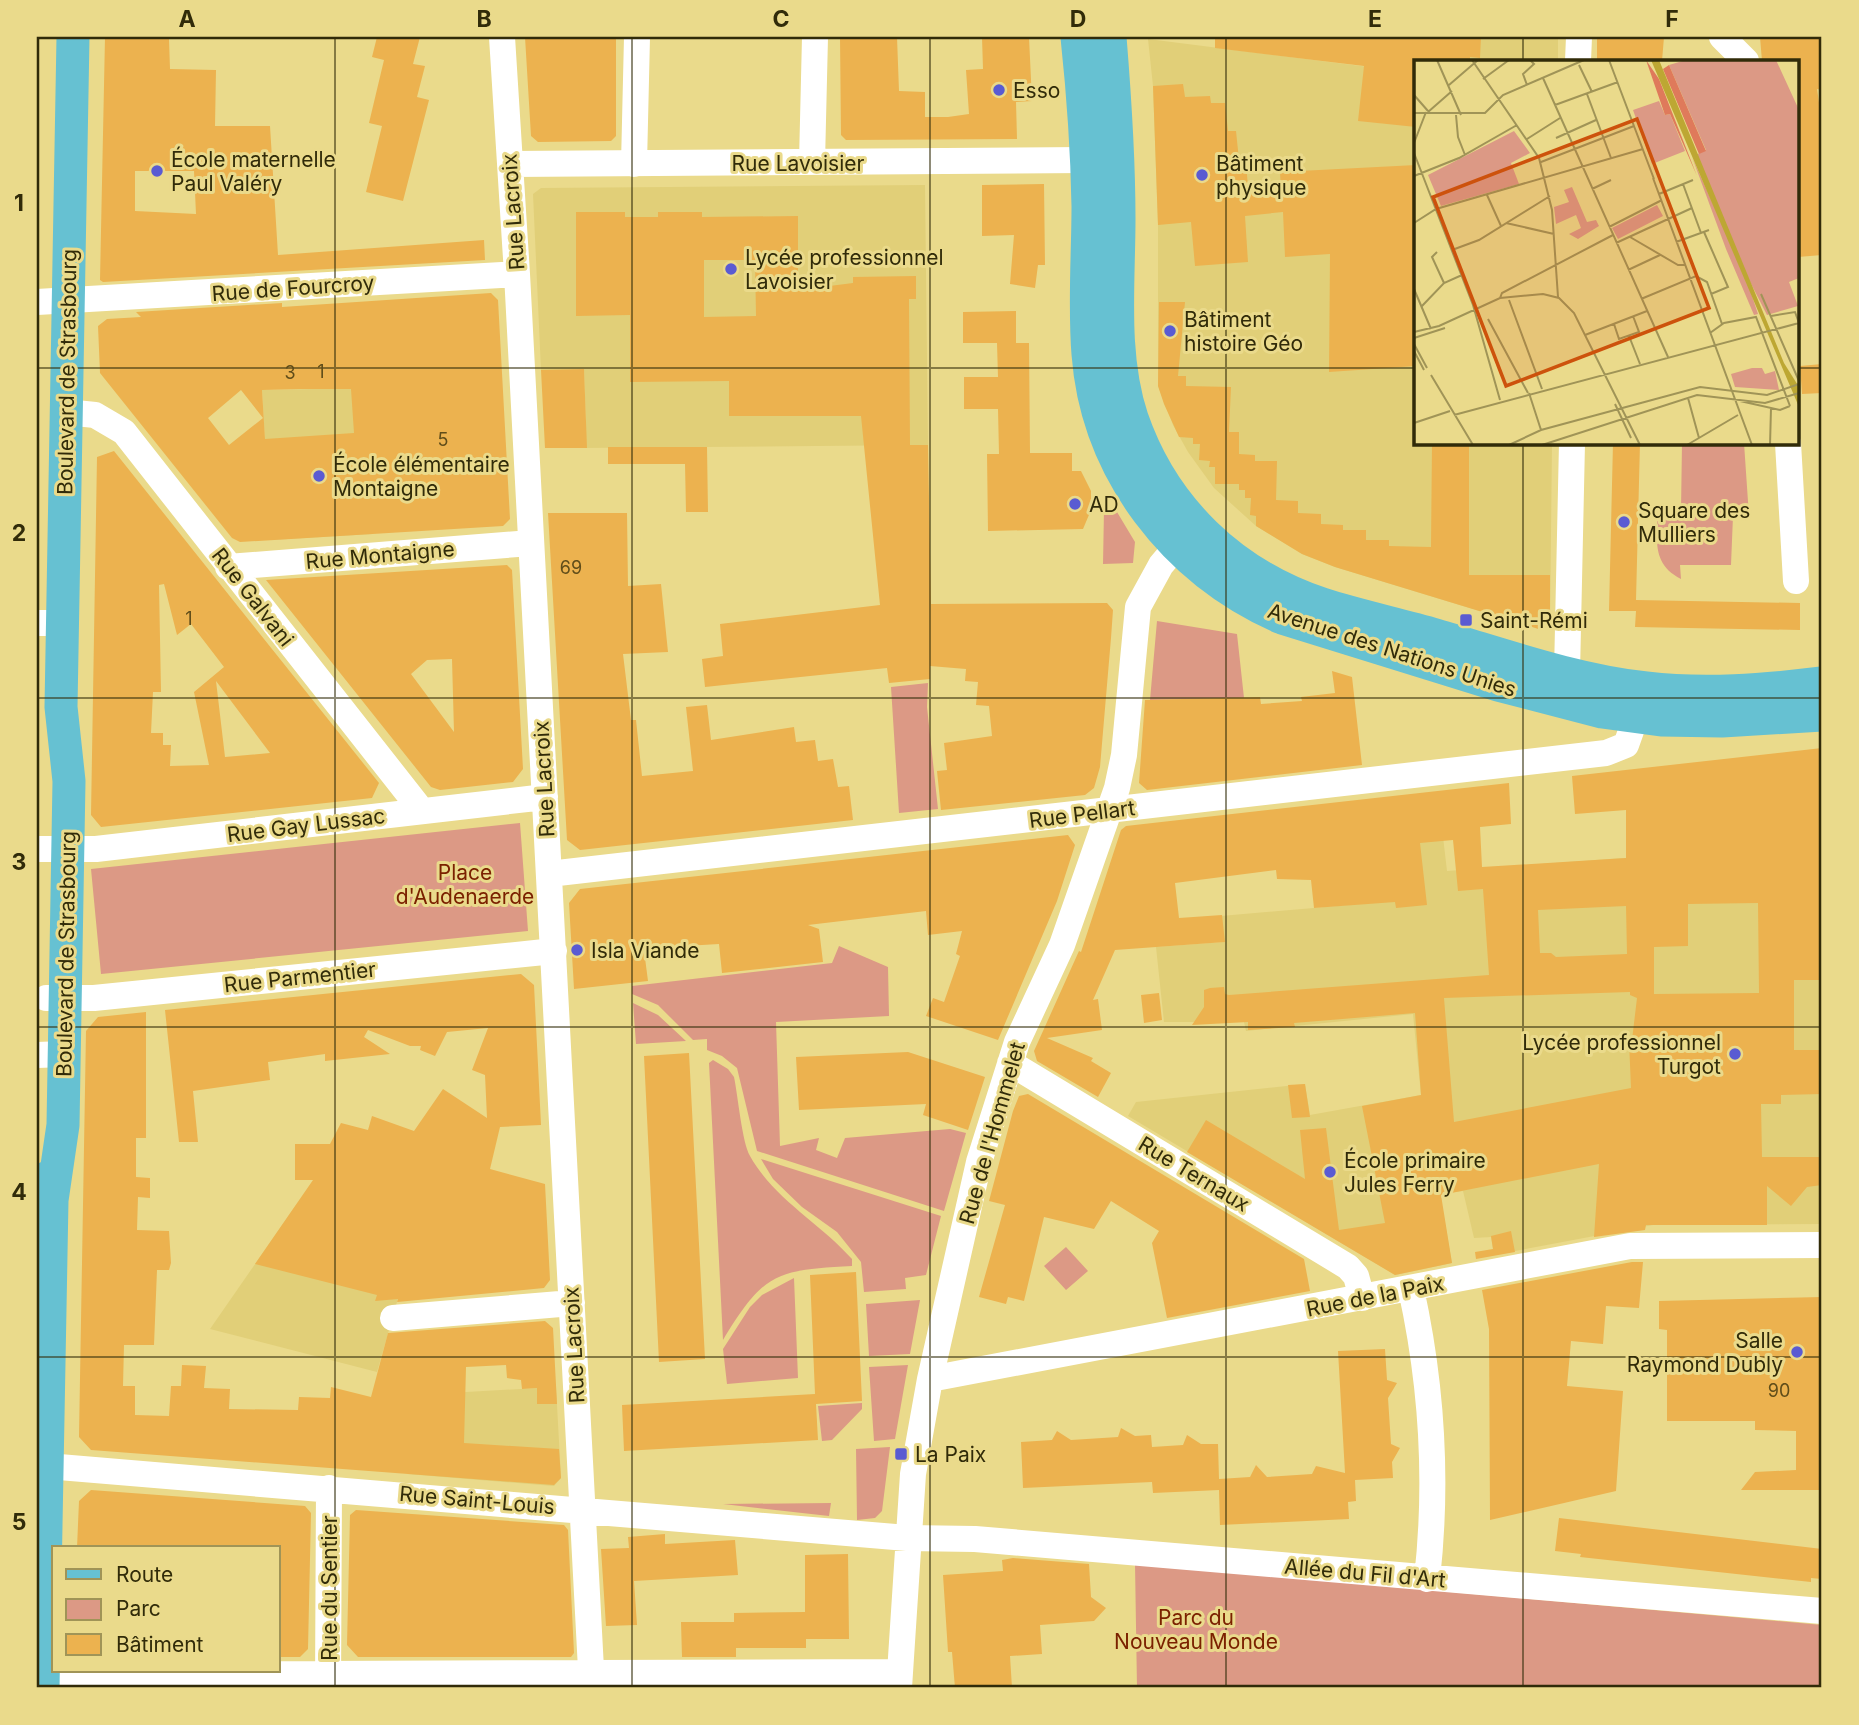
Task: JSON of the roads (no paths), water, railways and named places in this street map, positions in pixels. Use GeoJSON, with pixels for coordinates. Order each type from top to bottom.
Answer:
{"type":"FeatureCollection","features":[{"type":"Feature","properties":{"kind":"main road","name":"Boulevard de Strasbourg"},"geometry":{"type":"LineString","coordinates":[[43,1681],[52,1200],[62,1143],[48,1055],[55,999],[51,850],[68,773],[50,623],[66,412],[52,302],[73,37]]}},
{"type":"Feature","properties":{"kind":"main road","name":"Avenue des Nations Unies"},"geometry":{"type":"LineString","coordinates":[[1077,37],[1086,160],[1088,355],[1096,404],[1112,452],[1151,518],[1303,597],[1567,673],[1647,688],[1692,691],[1756,690],[1822,683]]}},
{"type":"Feature","properties":{"kind":"main road","name":"Avenue des Nations Unies"},"geometry":{"type":"LineString","coordinates":[[1110,37],[1118,149],[1119,320],[1124,384],[1142,442],[1169,491],[1185,536],[1232,592],[1282,618],[1570,706],[1636,717],[1722,721],[1822,715]]}},
{"type":"Feature","properties":{"kind":"street","name":"Rue Lacroix"},"geometry":{"type":"LineString","coordinates":[[502,37],[554,951],[591,1681]]}},
{"type":"Feature","properties":{"kind":"street"},"geometry":{"type":"LineString","coordinates":[[634,164],[637,37]]}},
{"type":"Feature","properties":{"kind":"street"},"geometry":{"type":"LineString","coordinates":[[812,162],[815,37]]}},
{"type":"Feature","properties":{"kind":"street"},"geometry":{"type":"LineString","coordinates":[[1578,60],[1579,37]]}},
{"type":"Feature","properties":{"kind":"street"},"geometry":{"type":"LineString","coordinates":[[1722,37],[1744,60]]}},
{"type":"Feature","properties":{"kind":"street","name":"Rue Lavoisier"},"geometry":{"type":"LineString","coordinates":[[510,164],[1086,160]]}},
{"type":"Feature","properties":{"kind":"street","name":"Rue de Fourcroy"},"geometry":{"type":"LineString","coordinates":[[52,302],[517,274]]}},
{"type":"Feature","properties":{"kind":"street","name":"Rue Galvani"},"geometry":{"type":"LineString","coordinates":[[66,412],[94,415],[124,432],[422,811]]}},
{"type":"Feature","properties":{"kind":"street"},"geometry":{"type":"LineString","coordinates":[[1567,673],[1572,444]]}},
{"type":"Feature","properties":{"kind":"street"},"geometry":{"type":"LineString","coordinates":[[1788,444],[1796,581]]}},
{"type":"Feature","properties":{"kind":"street","name":"Rue de l'Hommelet"},"geometry":{"type":"LineString","coordinates":[[899,1680],[914,1466],[930,1379],[979,1162],[1010,1063],[1062,945],[1110,812],[1124,755],[1138,607],[1161,565],[1185,536]]}},
{"type":"Feature","properties":{"kind":"street","name":"Rue Montaigne"},"geometry":{"type":"LineString","coordinates":[[228,566],[531,542]]}},
{"type":"Feature","properties":{"kind":"street","name":"Rue Pellart"},"geometry":{"type":"LineString","coordinates":[[549,874],[1110,812],[1615,752],[1630,738],[1636,717]]}},
{"type":"Feature","properties":{"kind":"street","name":"Rue Gay Lussac"},"geometry":{"type":"LineString","coordinates":[[51,850],[545,797]]}},
{"type":"Feature","properties":{"kind":"street","name":"Rue Parmentier"},"geometry":{"type":"LineString","coordinates":[[55,999],[554,951]]}},
{"type":"Feature","properties":{"kind":"street","name":"Rue Ternaux"},"geometry":{"type":"LineString","coordinates":[[1010,1063],[1348,1267],[1356,1276],[1362,1298]]}},
{"type":"Feature","properties":{"kind":"street","name":"Rue de la Paix"},"geometry":{"type":"LineString","coordinates":[[930,1379],[1629,1246],[1822,1245]]}},
{"type":"Feature","properties":{"kind":"street"},"geometry":{"type":"LineString","coordinates":[[1411,1289],[1422,1340],[1433,1441],[1427,1578]]}},
{"type":"Feature","properties":{"kind":"street"},"geometry":{"type":"LineString","coordinates":[[393,1318],[572,1303]]}},
{"type":"Feature","properties":{"kind":"street","name":"Rue Saint-Louis"},"geometry":{"type":"LineString","coordinates":[[47,1466],[907,1538]]}},
{"type":"Feature","properties":{"kind":"street","name":"Rue du Sentier"},"geometry":{"type":"LineString","coordinates":[[328,1681],[329,1489]]}},
{"type":"Feature","properties":{"kind":"street","name":"Allée du Fil d'Art"},"geometry":{"type":"LineString","coordinates":[[907,1538],[975,1539],[1822,1611]]}},
{"type":"Feature","properties":{"kind":"street"},"geometry":{"type":"LineString","coordinates":[[43,1681],[899,1680]]}},
{"type":"Feature","properties":{"kind":"place","name":"Esso"},"geometry":{"type":"Point","coordinates":[999,90]}},
{"type":"Feature","properties":{"kind":"place","name":"École maternelle Paul Valéry"},"geometry":{"type":"Point","coordinates":[157,171]}},
{"type":"Feature","properties":{"kind":"place","name":"Bâtiment physique"},"geometry":{"type":"Point","coordinates":[1202,175]}},
{"type":"Feature","properties":{"kind":"place","name":"Lycée professionnel Lavoisier"},"geometry":{"type":"Point","coordinates":[731,269]}},
{"type":"Feature","properties":{"kind":"place","name":"Bâtiment histoire Géo"},"geometry":{"type":"Point","coordinates":[1170,331]}},
{"type":"Feature","properties":{"kind":"place","name":"École élémentaire Montaigne"},"geometry":{"type":"Point","coordinates":[319,476]}},
{"type":"Feature","properties":{"kind":"place","name":"AD"},"geometry":{"type":"Point","coordinates":[1075,504]}},
{"type":"Feature","properties":{"kind":"place","name":"Square des Mulliers"},"geometry":{"type":"Point","coordinates":[1624,522]}},
{"type":"Feature","properties":{"kind":"place","name":"Saint-Rémi"},"geometry":{"type":"Point","coordinates":[1466,620]}},
{"type":"Feature","properties":{"kind":"place","name":"Isla Viande"},"geometry":{"type":"Point","coordinates":[577,950]}},
{"type":"Feature","properties":{"kind":"place","name":"Lycée professionnel Turgot"},"geometry":{"type":"Point","coordinates":[1735,1054]}},
{"type":"Feature","properties":{"kind":"place","name":"École primaire Jules Ferry"},"geometry":{"type":"Point","coordinates":[1330,1172]}},
{"type":"Feature","properties":{"kind":"place","name":"Salle Raymond Dubly"},"geometry":{"type":"Point","coordinates":[1797,1352]}},
{"type":"Feature","properties":{"kind":"place","name":"La Paix"},"geometry":{"type":"Point","coordinates":[901,1454]}},
{"type":"Feature","properties":{"kind":"park label","name":"Place d'Audenaerde"},"geometry":{"type":"Point","coordinates":[465,884]}},
{"type":"Feature","properties":{"kind":"park label","name":"Parc du Nouveau Monde"},"geometry":{"type":"Point","coordinates":[1196,1629]}}]}
